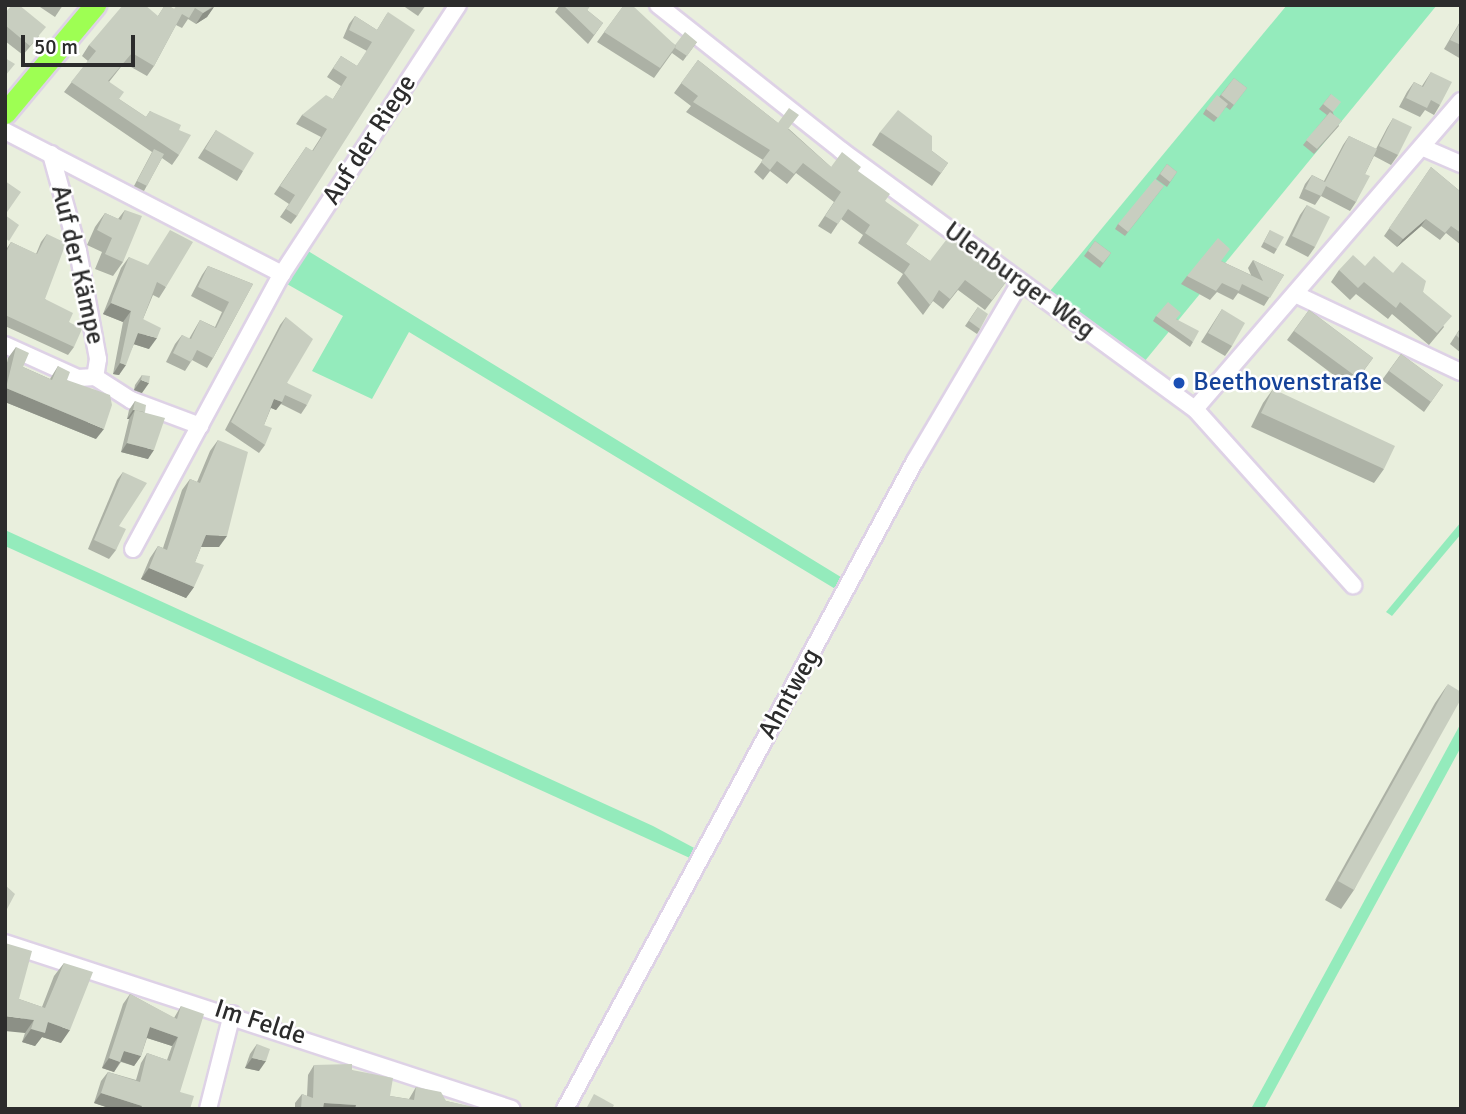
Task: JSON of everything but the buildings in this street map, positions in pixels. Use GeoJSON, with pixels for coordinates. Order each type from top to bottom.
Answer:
{"type":"FeatureCollection","features":[{"type":"Feature","properties":{"kind":"main road"},"geometry":{"type":"LineString","coordinates":[[5,113],[95,5]]}},
{"type":"Feature","properties":{"kind":"street","name":"Auf der Riege"},"geometry":{"type":"LineString","coordinates":[[133,549],[282,274],[458,5]]}},
{"type":"Feature","properties":{"kind":"street","name":"Ulenburger Weg"},"geometry":{"type":"LineString","coordinates":[[658,5],[1020,283],[1195,409],[1353,584]]}},
{"type":"Feature","properties":{"kind":"street"},"geometry":{"type":"LineString","coordinates":[[1195,409],[1424,148],[1461,101]]}},
{"type":"Feature","properties":{"kind":"street"},"geometry":{"type":"LineString","coordinates":[[5,131],[282,274]]}},
{"type":"Feature","properties":{"kind":"street"},"geometry":{"type":"LineString","coordinates":[[1424,148],[1461,164]]}},
{"type":"Feature","properties":{"kind":"street","name":"Auf der Kämpe"},"geometry":{"type":"LineString","coordinates":[[51,154],[78,251],[99,359],[95,377]]}},
{"type":"Feature","properties":{"kind":"street","name":"Ahntweg"},"geometry":{"type":"LineString","coordinates":[[565,1109],[915,461],[1020,283]]}},
{"type":"Feature","properties":{"kind":"street"},"geometry":{"type":"LineString","coordinates":[[1294,295],[1461,372]]}},
{"type":"Feature","properties":{"kind":"street","name":"Auf der Kämpe"},"geometry":{"type":"LineString","coordinates":[[5,345],[78,378],[95,377],[131,400],[200,426]]}},
{"type":"Feature","properties":{"kind":"street","name":"Im Felde"},"geometry":{"type":"LineString","coordinates":[[5,943],[232,1014],[512,1109]]}},
{"type":"Feature","properties":{"kind":"street"},"geometry":{"type":"LineString","coordinates":[[208,1109],[232,1014]]}},
{"type":"Feature","properties":{"kind":"green space"},"geometry":{"type":"Polygon","coordinates":[[[1287,5],[1437,5],[1144,362],[1050,291],[1287,5]]]}},
{"type":"Feature","properties":{"kind":"green space"},"geometry":{"type":"Polygon","coordinates":[[[295,243],[849,582],[842,593],[409,332],[372,399],[312,371],[343,316],[273,276],[295,243]]]}},
{"type":"Feature","properties":{"kind":"green space"},"geometry":{"type":"Polygon","coordinates":[[[1461,522],[1461,534],[1392,616],[1386,612],[1461,522]]]}},
{"type":"Feature","properties":{"kind":"green space"},"geometry":{"type":"Polygon","coordinates":[[[5,530],[653,826],[698,850],[692,859],[5,546],[5,530]]]}},
{"type":"Feature","properties":{"kind":"green space"},"geometry":{"type":"Polygon","coordinates":[[[1461,723],[1461,747],[1264,1109],[1251,1109],[1461,723]]]}},
{"type":"Feature","properties":{"kind":"place","name":"Beethovenstraße"},"geometry":{"type":"Point","coordinates":[1179,383]}}]}
